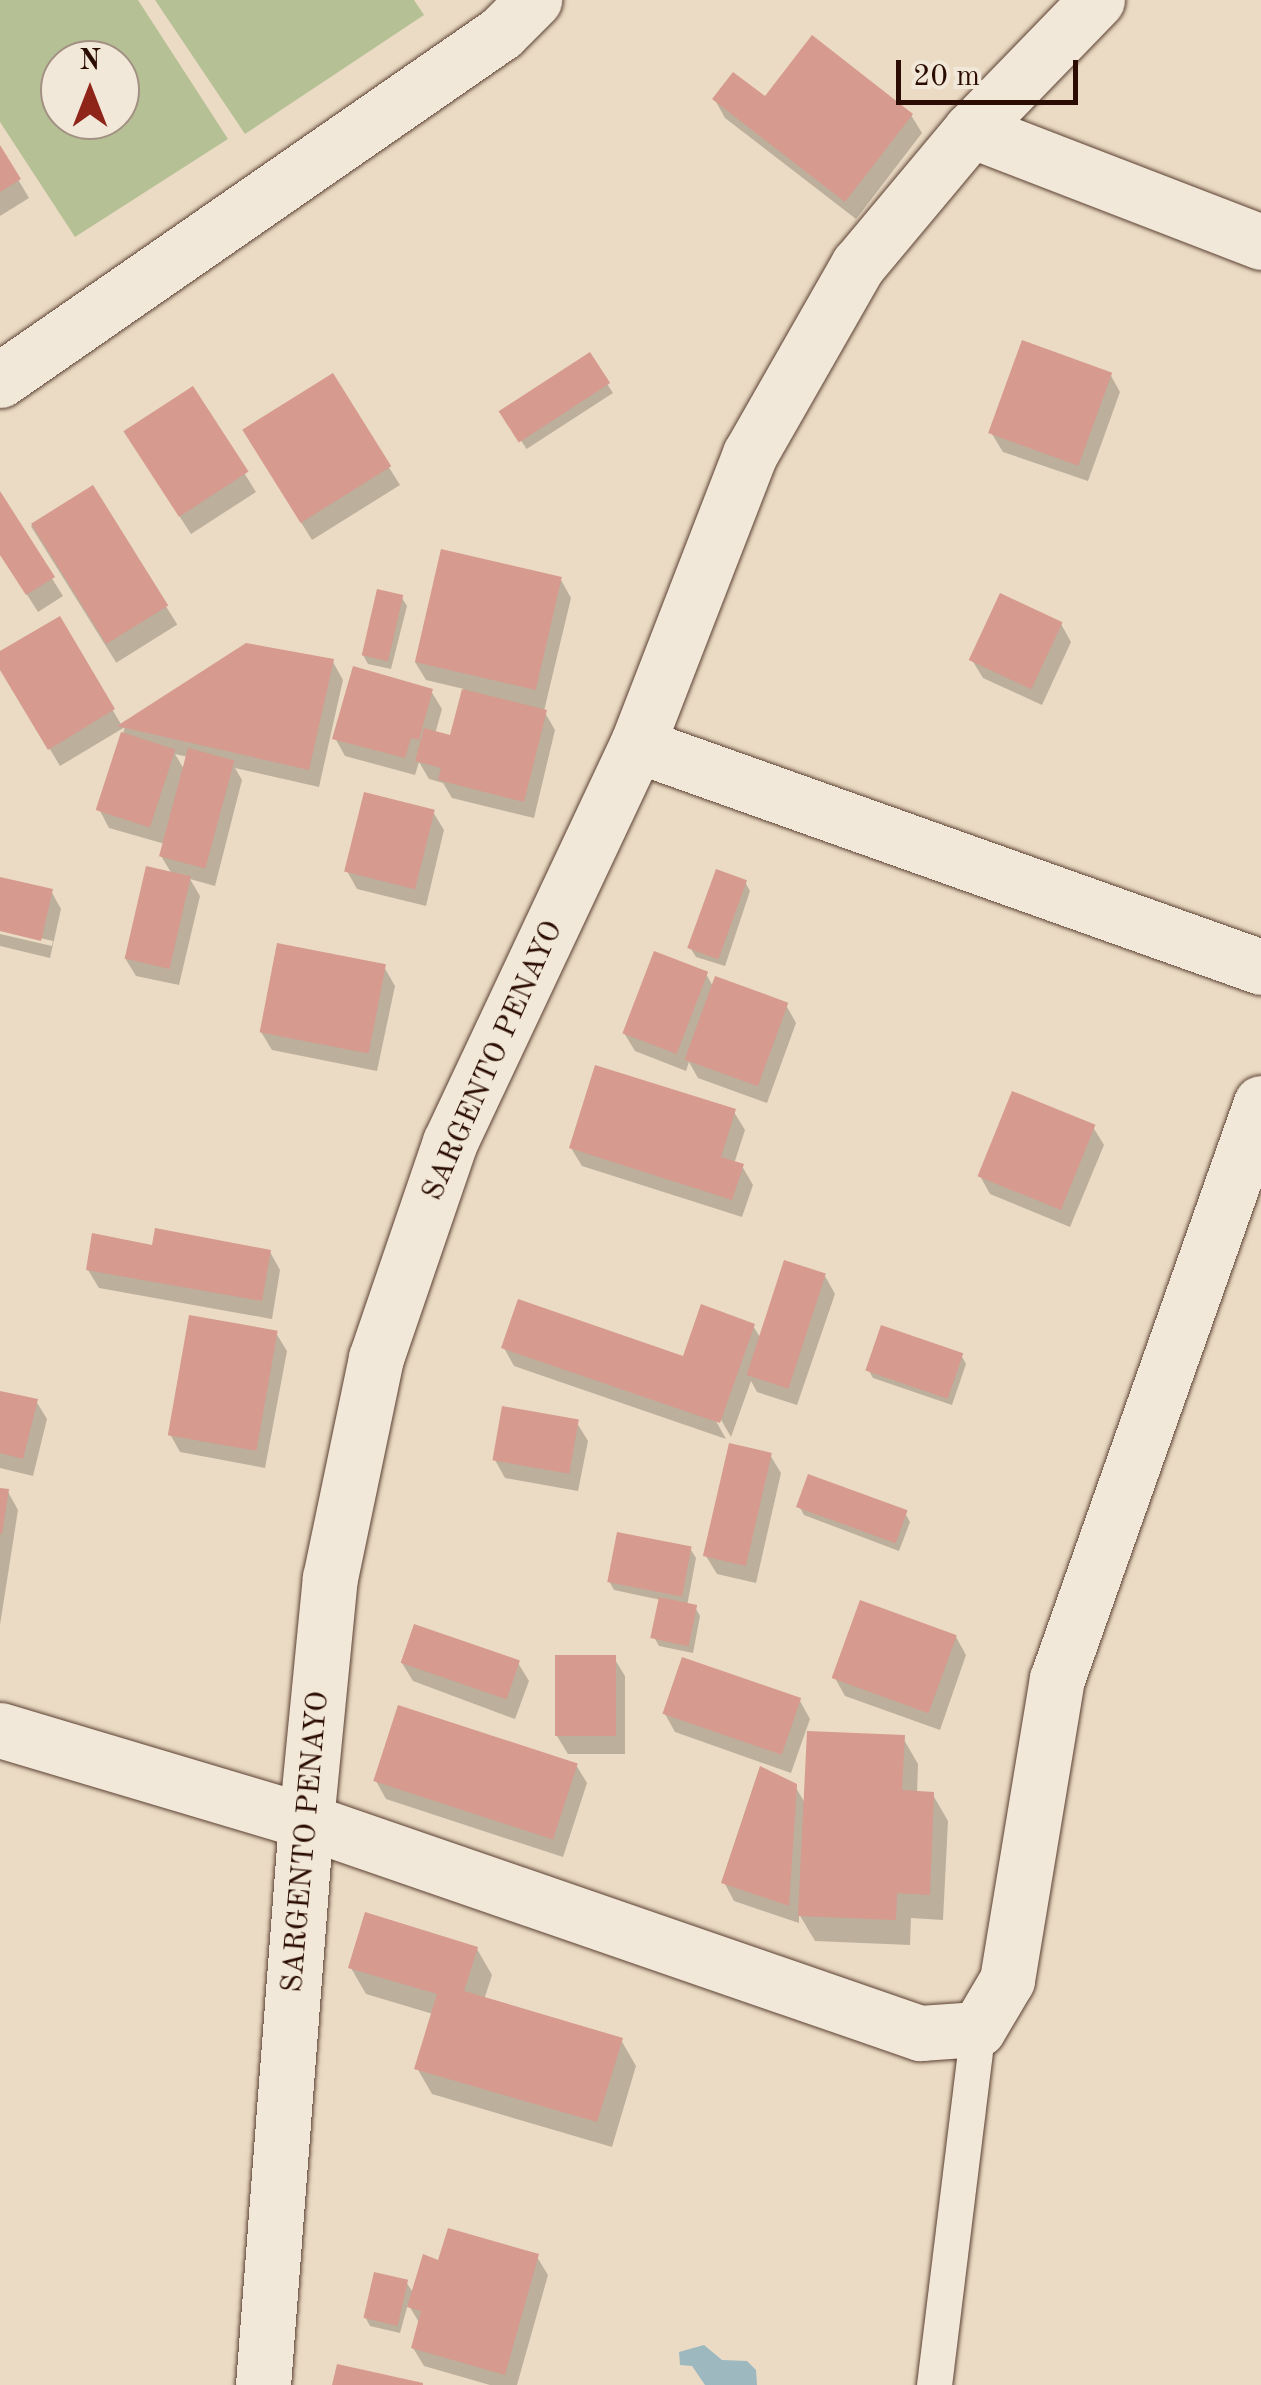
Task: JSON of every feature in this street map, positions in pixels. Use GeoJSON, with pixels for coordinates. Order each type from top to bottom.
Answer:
{"type":"FeatureCollection","features":[{"type":"Feature","properties":{"kind":"street"},"geometry":{"type":"LineString","coordinates":[[0,380],[501,34],[534,0]]}},
{"type":"Feature","properties":{"kind":"street","name":"SARGENTO PENAYO"},"geometry":{"type":"LineString","coordinates":[[263,2385],[306,1821],[330,1578],[376,1358],[450,1142],[637,745],[750,454],[858,265],[971,130],[1097,0]]}},
{"type":"Feature","properties":{"kind":"street"},"geometry":{"type":"LineString","coordinates":[[971,130],[1261,242]]}},
{"type":"Feature","properties":{"kind":"street"},"geometry":{"type":"LineString","coordinates":[[637,745],[1261,967]]}},
{"type":"Feature","properties":{"kind":"street"},"geometry":{"type":"LineString","coordinates":[[0,1730],[306,1821],[920,2033],[978,2029],[1007,1980],[1057,1680],[1261,1103]]}},
{"type":"Feature","properties":{"kind":"lane"},"geometry":{"type":"LineString","coordinates":[[934,2385],[978,2029]]}},
{"type":"Feature","properties":{"kind":"green space"},"geometry":{"type":"Polygon","coordinates":[[[0,0],[138,0],[228,139],[75,237],[0,122],[0,0]]]}},
{"type":"Feature","properties":{"kind":"green space"},"geometry":{"type":"Polygon","coordinates":[[[155,0],[414,0],[424,15],[245,134],[155,0]]]}},
{"type":"Feature","properties":{"kind":"water"},"geometry":{"type":"Polygon","coordinates":[[[704,2345],[722,2360],[747,2361],[756,2370],[757,2385],[705,2385],[692,2366],[680,2365],[679,2352],[704,2345]]]}},
{"type":"Feature","properties":{"kind":"building"},"geometry":{"type":"Polygon","coordinates":[[[812,35],[913,114],[845,202],[712,99],[733,72],[765,96],[812,35]]]}},
{"type":"Feature","properties":{"kind":"building"},"geometry":{"type":"Polygon","coordinates":[[[0,145],[21,179],[0,192],[0,145]]]}},
{"type":"Feature","properties":{"kind":"building"},"geometry":{"type":"Polygon","coordinates":[[[1022,340],[1112,373],[1078,466],[988,433],[1022,340]]]}},
{"type":"Feature","properties":{"kind":"building"},"geometry":{"type":"Polygon","coordinates":[[[590,352],[610,383],[519,442],[499,411],[590,352]]]}},
{"type":"Feature","properties":{"kind":"building"},"geometry":{"type":"Polygon","coordinates":[[[333,373],[391,466],[301,523],[242,430],[333,373]]]}},
{"type":"Feature","properties":{"kind":"building"},"geometry":{"type":"Polygon","coordinates":[[[193,386],[249,472],[179,517],[123,431],[193,386]]]}},
{"type":"Feature","properties":{"kind":"building"},"geometry":{"type":"Polygon","coordinates":[[[93,485],[168,605],[106,644],[31,524],[93,485]]]}},
{"type":"Feature","properties":{"kind":"building"},"geometry":{"type":"Polygon","coordinates":[[[0,491],[55,577],[26,595],[0,555],[0,491]]]}},
{"type":"Feature","properties":{"kind":"building"},"geometry":{"type":"Polygon","coordinates":[[[441,549],[562,577],[536,690],[415,662],[441,549]]]}},
{"type":"Feature","properties":{"kind":"building"},"geometry":{"type":"Polygon","coordinates":[[[377,589],[403,595],[388,661],[362,655],[377,589]]]}},
{"type":"Feature","properties":{"kind":"building"},"geometry":{"type":"Polygon","coordinates":[[[1000,593],[1063,622],[1031,689],[969,660],[1000,593]]]}},
{"type":"Feature","properties":{"kind":"building"},"geometry":{"type":"Polygon","coordinates":[[[60,616],[115,709],[48,750],[0,670],[0,651],[60,616]]]}},
{"type":"Feature","properties":{"kind":"building"},"geometry":{"type":"Polygon","coordinates":[[[246,643],[334,659],[309,770],[117,726],[246,643]]]}},
{"type":"Feature","properties":{"kind":"building"},"geometry":{"type":"Polygon","coordinates":[[[353,666],[433,689],[419,740],[411,738],[405,758],[332,739],[353,666]]]}},
{"type":"Feature","properties":{"kind":"building"},"geometry":{"type":"Polygon","coordinates":[[[462,689],[547,710],[524,802],[438,780],[441,768],[415,761],[424,728],[450,735],[462,689]]]}},
{"type":"Feature","properties":{"kind":"building"},"geometry":{"type":"Polygon","coordinates":[[[121,732],[175,750],[150,828],[96,810],[121,732]]]}},
{"type":"Feature","properties":{"kind":"building"},"geometry":{"type":"Polygon","coordinates":[[[188,748],[234,760],[205,869],[159,856],[188,748]]]}},
{"type":"Feature","properties":{"kind":"building"},"geometry":{"type":"Polygon","coordinates":[[[364,792],[435,810],[415,889],[344,872],[364,792]]]}},
{"type":"Feature","properties":{"kind":"building"},"geometry":{"type":"Polygon","coordinates":[[[146,866],[191,876],[169,969],[125,959],[146,866]]]}},
{"type":"Feature","properties":{"kind":"building"},"geometry":{"type":"Polygon","coordinates":[[[716,869],[747,880],[718,959],[687,948],[716,869]]]}},
{"type":"Feature","properties":{"kind":"building"},"geometry":{"type":"Polygon","coordinates":[[[0,877],[53,889],[41,941],[0,931],[0,877]]]}},
{"type":"Feature","properties":{"kind":"building"},"geometry":{"type":"Polygon","coordinates":[[[277,943],[386,964],[369,1054],[260,1032],[277,943]]]}},
{"type":"Feature","properties":{"kind":"building"},"geometry":{"type":"Polygon","coordinates":[[[654,951],[708,972],[677,1054],[622,1033],[654,951]]]}},
{"type":"Feature","properties":{"kind":"building"},"geometry":{"type":"Polygon","coordinates":[[[715,976],[788,1003],[758,1086],[685,1060],[715,976]]]}},
{"type":"Feature","properties":{"kind":"building"},"geometry":{"type":"Polygon","coordinates":[[[595,1065],[736,1109],[721,1157],[744,1164],[732,1200],[569,1148],[595,1065]]]}},
{"type":"Feature","properties":{"kind":"building"},"geometry":{"type":"Polygon","coordinates":[[[1012,1091],[1095,1125],[1061,1210],[978,1176],[1012,1091]]]}},
{"type":"Feature","properties":{"kind":"building"},"geometry":{"type":"Polygon","coordinates":[[[155,1228],[271,1250],[262,1301],[86,1270],[92,1233],[152,1245],[155,1228]]]}},
{"type":"Feature","properties":{"kind":"building"},"geometry":{"type":"Polygon","coordinates":[[[784,1260],[826,1274],[788,1389],[747,1375],[784,1260]]]}},
{"type":"Feature","properties":{"kind":"building"},"geometry":{"type":"Polygon","coordinates":[[[518,1299],[683,1356],[701,1304],[755,1324],[720,1423],[501,1348],[518,1299]]]}},
{"type":"Feature","properties":{"kind":"building"},"geometry":{"type":"Polygon","coordinates":[[[189,1315],[278,1331],[256,1451],[168,1435],[189,1315]]]}},
{"type":"Feature","properties":{"kind":"building"},"geometry":{"type":"Polygon","coordinates":[[[881,1325],[963,1353],[948,1399],[865,1370],[881,1325]]]}},
{"type":"Feature","properties":{"kind":"building"},"geometry":{"type":"Polygon","coordinates":[[[0,1391],[38,1399],[23,1459],[0,1453],[0,1391]]]}},
{"type":"Feature","properties":{"kind":"building"},"geometry":{"type":"Polygon","coordinates":[[[502,1406],[579,1420],[569,1474],[492,1460],[502,1406]]]}},
{"type":"Feature","properties":{"kind":"building"},"geometry":{"type":"Polygon","coordinates":[[[729,1443],[772,1453],[746,1566],[703,1556],[729,1443]]]}},
{"type":"Feature","properties":{"kind":"building"},"geometry":{"type":"Polygon","coordinates":[[[808,1474],[908,1510],[896,1543],[796,1507],[808,1474]]]}},
{"type":"Feature","properties":{"kind":"building"},"geometry":{"type":"Polygon","coordinates":[[[0,1488],[9,1489],[2,1534],[0,1534],[0,1488]]]}},
{"type":"Feature","properties":{"kind":"building"},"geometry":{"type":"Polygon","coordinates":[[[617,1532],[692,1547],[682,1597],[607,1582],[617,1532]]]}},
{"type":"Feature","properties":{"kind":"building"},"geometry":{"type":"Polygon","coordinates":[[[659,1597],[697,1605],[688,1646],[650,1638],[659,1597]]]}},
{"type":"Feature","properties":{"kind":"building"},"geometry":{"type":"Polygon","coordinates":[[[860,1600],[957,1635],[928,1713],[832,1678],[860,1600]]]}},
{"type":"Feature","properties":{"kind":"building"},"geometry":{"type":"Polygon","coordinates":[[[414,1624],[520,1660],[507,1699],[401,1663],[414,1624]]]}},
{"type":"Feature","properties":{"kind":"building"},"geometry":{"type":"Polygon","coordinates":[[[555,1655],[616,1655],[616,1736],[555,1736],[555,1655]]]}},
{"type":"Feature","properties":{"kind":"building"},"geometry":{"type":"Polygon","coordinates":[[[682,1657],[801,1698],[782,1755],[662,1714],[682,1657]]]}},
{"type":"Feature","properties":{"kind":"building"},"geometry":{"type":"Polygon","coordinates":[[[398,1705],[578,1763],[553,1839],[373,1781],[398,1705]]]}},
{"type":"Feature","properties":{"kind":"building"},"geometry":{"type":"Polygon","coordinates":[[[807,1731],[905,1735],[902,1790],[934,1792],[930,1895],[897,1893],[896,1920],[798,1916],[807,1731]]]}},
{"type":"Feature","properties":{"kind":"building"},"geometry":{"type":"Polygon","coordinates":[[[760,1766],[797,1784],[789,1906],[721,1883],[760,1766]]]}},
{"type":"Feature","properties":{"kind":"building"},"geometry":{"type":"Polygon","coordinates":[[[365,1912],[478,1947],[464,1991],[623,2038],[597,2122],[414,2069],[437,1994],[348,1968],[365,1912]]]}},
{"type":"Feature","properties":{"kind":"building"},"geometry":{"type":"Polygon","coordinates":[[[448,2228],[539,2254],[505,2375],[411,2348],[421,2311],[407,2307],[423,2254],[438,2260],[448,2228]]]}},
{"type":"Feature","properties":{"kind":"building"},"geometry":{"type":"Polygon","coordinates":[[[374,2272],[408,2280],[398,2326],[363,2318],[374,2272]]]}},
{"type":"Feature","properties":{"kind":"building"},"geometry":{"type":"Polygon","coordinates":[[[337,2364],[423,2383],[423,2385],[332,2385],[337,2364]]]}}]}
